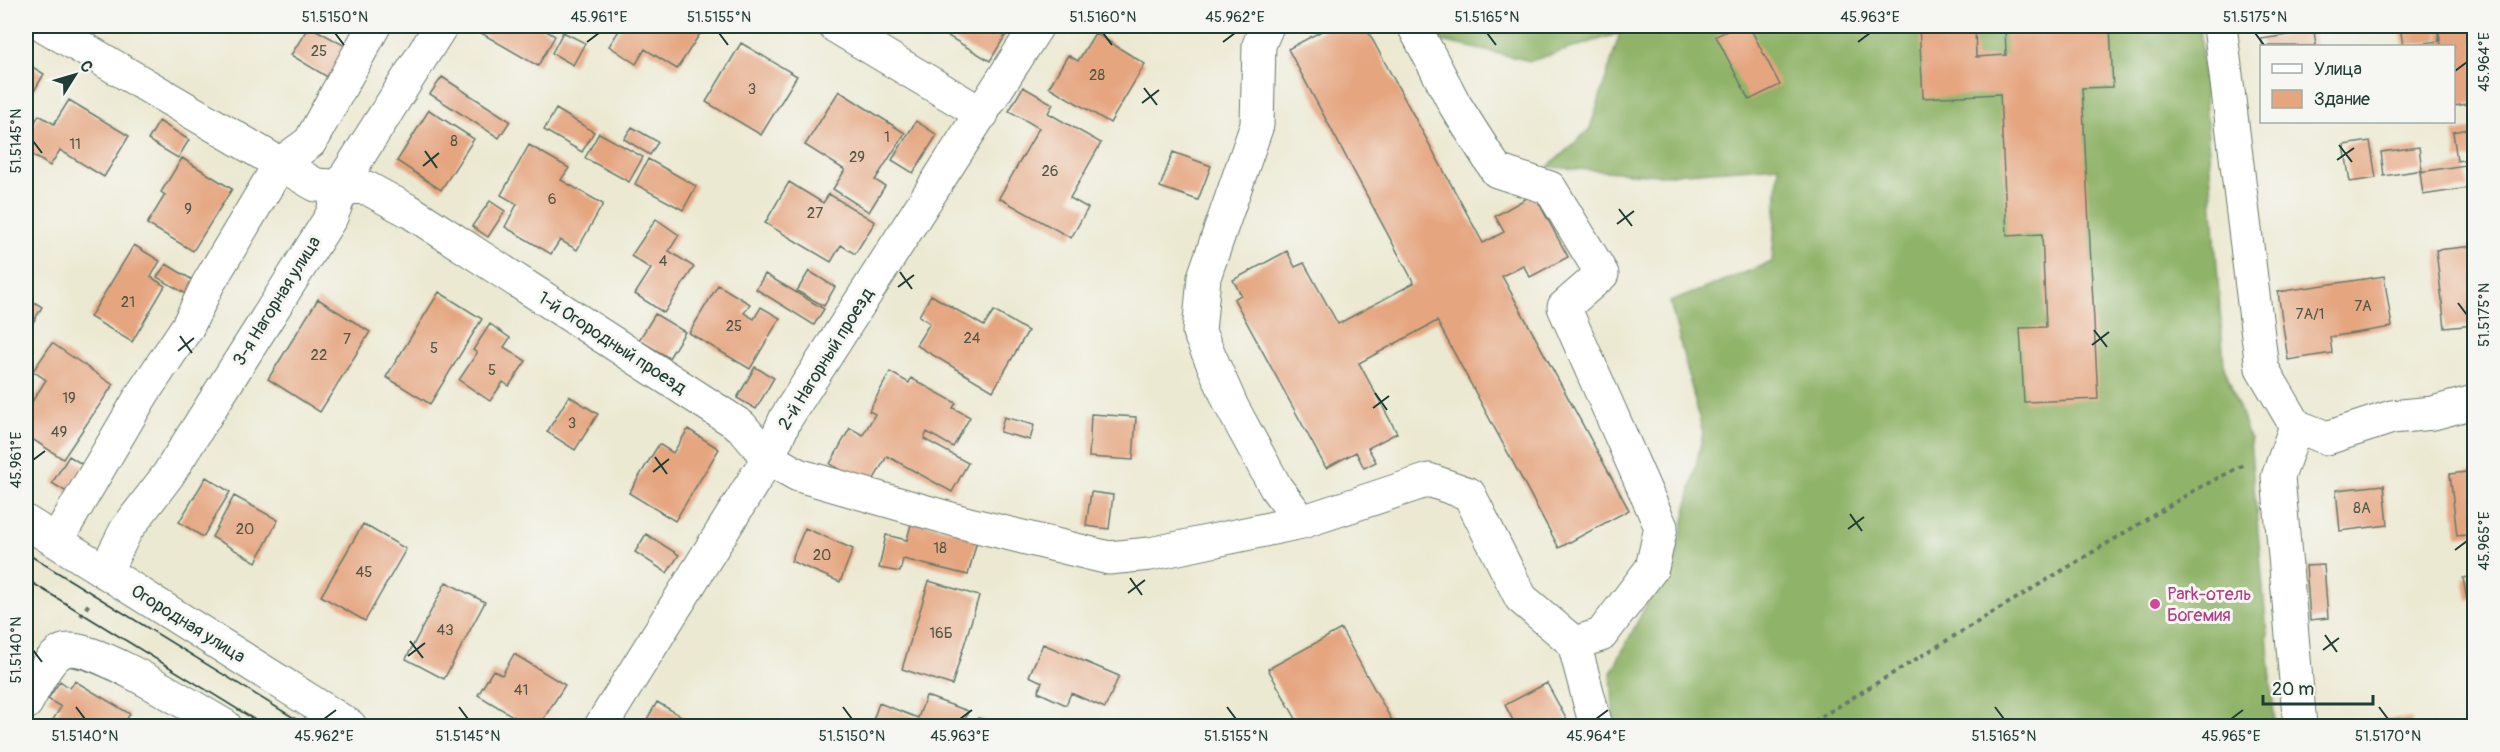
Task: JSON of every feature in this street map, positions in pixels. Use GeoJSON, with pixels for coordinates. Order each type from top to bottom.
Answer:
{"type":"FeatureCollection","features":[{"type":"Feature","properties":{"kind":"street","name":"1-й Огородный проезд"},"geometry":{"type":"LineString","coordinates":[[45,26],[316,185],[367,188],[411,212],[741,426],[768,458],[798,475],[969,524],[1109,558],[1150,554],[1302,522],[1429,480],[1469,494],[1521,598],[1574,644]]}},
{"type":"Feature","properties":{"kind":"street"},"geometry":{"type":"LineString","coordinates":[[56,541],[142,393],[188,326],[208,284],[280,164],[310,142],[374,26]]}},
{"type":"Feature","properties":{"kind":"street","name":"3-я Нагорная улица"},"geometry":{"type":"LineString","coordinates":[[105,572],[126,530],[168,475],[331,217],[348,173],[441,26]]}},
{"type":"Feature","properties":{"kind":"street"},"geometry":{"type":"LineString","coordinates":[[835,26],[982,114]]}},
{"type":"Feature","properties":{"kind":"street","name":"2-й Нагорный проезд"},"geometry":{"type":"LineString","coordinates":[[601,726],[768,458],[786,418],[1038,26]]}},
{"type":"Feature","properties":{"kind":"street"},"geometry":{"type":"LineString","coordinates":[[1267,26],[1259,45],[1257,125],[1204,277],[1199,332],[1232,407],[1276,488],[1302,522]]}},
{"type":"Feature","properties":{"kind":"street"},"geometry":{"type":"LineString","coordinates":[[1414,26],[1455,105],[1497,171],[1550,188],[1602,274],[1564,307],[1661,527],[1652,568],[1601,635],[1574,644],[1596,726]]}},
{"type":"Feature","properties":{"kind":"street"},"geometry":{"type":"LineString","coordinates":[[2220,26],[2262,368],[2296,426],[2327,438],[2392,417],[2433,413],[2475,402]]}},
{"type":"Feature","properties":{"kind":"street"},"geometry":{"type":"LineString","coordinates":[[2296,426],[2278,477],[2300,726]]}},
{"type":"Feature","properties":{"kind":"street","name":"Огородная улица"},"geometry":{"type":"LineString","coordinates":[[26,522],[350,726]]}},
{"type":"Feature","properties":{"kind":"street"},"geometry":{"type":"LineString","coordinates":[[26,703],[56,655],[66,649],[90,652],[128,670],[225,726]]}},
{"type":"Feature","properties":{"kind":"path"},"geometry":{"type":"LineString","coordinates":[[1806,726],[2195,490],[2234,472],[2252,459]]}},
{"type":"Feature","properties":{"kind":"path"},"geometry":{"type":"LineString","coordinates":[[66,649],[70,635],[105,572]]}},
{"type":"Feature","properties":{"kind":"green space"},"geometry":{"type":"Polygon","coordinates":[[[1432,26],[2200,26],[2224,366],[2250,440],[2275,726],[1614,726],[1611,673],[1680,540],[1703,433],[1670,302],[1772,262],[1779,166],[1659,175],[1548,167],[1590,129],[1620,33],[1531,61],[1442,41],[1432,26]]]}},
{"type":"Feature","properties":{"kind":"building"},"geometry":{"type":"Polygon","coordinates":[[[184,26],[202,26],[197,34],[184,26]]]}},
{"type":"Feature","properties":{"kind":"building"},"geometry":{"type":"Polygon","coordinates":[[[309,26],[347,47],[329,78],[291,55],[309,26]]]}},
{"type":"Feature","properties":{"kind":"building"},"geometry":{"type":"Polygon","coordinates":[[[479,26],[538,26],[555,36],[538,66],[476,30],[479,26]]]}},
{"type":"Feature","properties":{"kind":"building"},"geometry":{"type":"Polygon","coordinates":[[[622,26],[705,26],[677,69],[645,49],[636,64],[609,46],[622,26]]]}},
{"type":"Feature","properties":{"kind":"building"},"geometry":{"type":"Polygon","coordinates":[[[931,26],[1011,26],[990,61],[931,26]]]}},
{"type":"Feature","properties":{"kind":"building"},"geometry":{"type":"Polygon","coordinates":[[[1331,26],[1365,26],[1483,243],[1504,232],[1495,216],[1534,194],[1568,257],[1530,277],[1523,265],[1502,276],[1629,510],[1559,548],[1437,321],[1359,363],[1397,433],[1368,448],[1376,462],[1364,468],[1356,452],[1326,468],[1234,299],[1241,295],[1233,280],[1287,251],[1295,267],[1304,263],[1338,324],[1414,283],[1288,49],[1331,26]]]}},
{"type":"Feature","properties":{"kind":"building"},"geometry":{"type":"Polygon","coordinates":[[[1737,26],[1749,26],[1780,85],[1749,100],[1716,36],[1737,26]]]}},
{"type":"Feature","properties":{"kind":"building"},"geometry":{"type":"Polygon","coordinates":[[[1919,26],[1975,26],[1976,57],[2006,55],[2005,26],[2110,26],[2113,87],[2082,88],[2098,399],[2024,402],[2020,328],[2046,327],[2042,234],[2007,236],[2000,94],[1923,98],[1919,26]]]}},
{"type":"Feature","properties":{"kind":"building"},"geometry":{"type":"Polygon","coordinates":[[[2400,26],[2437,26],[2439,41],[2403,45],[2400,26]]]}},
{"type":"Feature","properties":{"kind":"building"},"geometry":{"type":"Polygon","coordinates":[[[2438,26],[2474,26],[2474,103],[2455,106],[2455,45],[2441,45],[2438,26]]]}},
{"type":"Feature","properties":{"kind":"building"},"geometry":{"type":"Polygon","coordinates":[[[2314,31],[2316,45],[2263,45],[2261,39],[2314,31]]]}},
{"type":"Feature","properties":{"kind":"building"},"geometry":{"type":"Polygon","coordinates":[[[563,32],[585,43],[573,65],[552,53],[563,32]]]}},
{"type":"Feature","properties":{"kind":"building"},"geometry":{"type":"Polygon","coordinates":[[[1095,33],[1145,64],[1110,123],[1049,87],[1068,55],[1078,61],[1095,33]]]}},
{"type":"Feature","properties":{"kind":"building"},"geometry":{"type":"Polygon","coordinates":[[[741,43],[797,76],[761,135],[706,102],[741,43]]]}},
{"type":"Feature","properties":{"kind":"building"},"geometry":{"type":"Polygon","coordinates":[[[26,63],[44,74],[26,105],[26,63]]]}},
{"type":"Feature","properties":{"kind":"building"},"geometry":{"type":"Polygon","coordinates":[[[442,77],[510,121],[499,138],[430,94],[442,77]]]}},
{"type":"Feature","properties":{"kind":"building"},"geometry":{"type":"Polygon","coordinates":[[[1023,87],[1053,104],[1048,113],[1101,143],[1070,198],[1088,208],[1071,238],[999,198],[1039,128],[1009,111],[1023,87]]]}},
{"type":"Feature","properties":{"kind":"building"},"geometry":{"type":"Polygon","coordinates":[[[839,91],[905,133],[875,180],[885,186],[869,212],[833,189],[845,170],[805,145],[839,91]]]}},
{"type":"Feature","properties":{"kind":"building"},"geometry":{"type":"Polygon","coordinates":[[[69,100],[129,136],[104,177],[60,150],[50,166],[26,151],[26,137],[39,115],[54,124],[69,100]]]}},
{"type":"Feature","properties":{"kind":"building"},"geometry":{"type":"Polygon","coordinates":[[[556,109],[594,132],[582,152],[544,130],[556,109]]]}},
{"type":"Feature","properties":{"kind":"building"},"geometry":{"type":"Polygon","coordinates":[[[429,110],[474,139],[441,190],[397,161],[429,110]]]}},
{"type":"Feature","properties":{"kind":"building"},"geometry":{"type":"Polygon","coordinates":[[[159,121],[189,140],[178,158],[148,140],[159,121]]]}},
{"type":"Feature","properties":{"kind":"building"},"geometry":{"type":"Polygon","coordinates":[[[916,121],[937,135],[913,173],[892,160],[916,121]]]}},
{"type":"Feature","properties":{"kind":"building"},"geometry":{"type":"Polygon","coordinates":[[[632,127],[658,142],[650,155],[624,139],[632,127]]]}},
{"type":"Feature","properties":{"kind":"building"},"geometry":{"type":"Polygon","coordinates":[[[2474,128],[2474,158],[2457,161],[2453,132],[2474,128]]]}},
{"type":"Feature","properties":{"kind":"building"},"geometry":{"type":"Polygon","coordinates":[[[599,133],[643,157],[629,182],[585,158],[599,133]]]}},
{"type":"Feature","properties":{"kind":"building"},"geometry":{"type":"Polygon","coordinates":[[[2370,141],[2376,178],[2350,182],[2344,145],[2370,141]]]}},
{"type":"Feature","properties":{"kind":"building"},"geometry":{"type":"Polygon","coordinates":[[[529,145],[569,168],[561,180],[603,204],[577,250],[560,240],[551,254],[505,227],[517,204],[501,195],[529,145]]]}},
{"type":"Feature","properties":{"kind":"building"},"geometry":{"type":"Polygon","coordinates":[[[2419,147],[2422,170],[2384,176],[2381,152],[2419,147]]]}},
{"type":"Feature","properties":{"kind":"building"},"geometry":{"type":"Polygon","coordinates":[[[1173,152],[1211,166],[1198,200],[1160,187],[1173,152]]]}},
{"type":"Feature","properties":{"kind":"building"},"geometry":{"type":"Polygon","coordinates":[[[182,158],[232,189],[193,251],[147,224],[165,195],[161,192],[182,158]]]}},
{"type":"Feature","properties":{"kind":"building"},"geometry":{"type":"Polygon","coordinates":[[[648,159],[696,186],[683,210],[635,184],[648,159]]]}},
{"type":"Feature","properties":{"kind":"building"},"geometry":{"type":"Polygon","coordinates":[[[2465,165],[2468,188],[2423,195],[2420,172],[2465,165]]]}},
{"type":"Feature","properties":{"kind":"building"},"geometry":{"type":"Polygon","coordinates":[[[789,182],[823,203],[829,194],[875,222],[855,254],[841,245],[831,262],[765,223],[789,182]]]}},
{"type":"Feature","properties":{"kind":"building"},"geometry":{"type":"Polygon","coordinates":[[[490,201],[505,211],[488,237],[472,226],[490,201]]]}},
{"type":"Feature","properties":{"kind":"building"},"geometry":{"type":"Polygon","coordinates":[[[656,219],[679,235],[669,251],[694,267],[664,313],[635,294],[651,269],[631,256],[656,219]]]}},
{"type":"Feature","properties":{"kind":"building"},"geometry":{"type":"Polygon","coordinates":[[[134,245],[160,261],[151,277],[165,286],[132,342],[90,317],[134,245]]]}},
{"type":"Feature","properties":{"kind":"building"},"geometry":{"type":"Polygon","coordinates":[[[2474,246],[2474,325],[2445,328],[2436,250],[2474,246]]]}},
{"type":"Feature","properties":{"kind":"building"},"geometry":{"type":"Polygon","coordinates":[[[166,264],[201,285],[193,298],[157,277],[166,264]]]}},
{"type":"Feature","properties":{"kind":"building"},"geometry":{"type":"Polygon","coordinates":[[[809,271],[835,287],[824,306],[797,291],[809,271]]]}},
{"type":"Feature","properties":{"kind":"building"},"geometry":{"type":"Polygon","coordinates":[[[765,274],[824,309],[814,325],[756,289],[765,274]]]}},
{"type":"Feature","properties":{"kind":"building"},"geometry":{"type":"Polygon","coordinates":[[[2384,276],[2392,327],[2330,337],[2332,353],[2288,360],[2278,292],[2384,276]]]}},
{"type":"Feature","properties":{"kind":"building"},"geometry":{"type":"Polygon","coordinates":[[[718,285],[750,304],[744,313],[754,319],[761,307],[780,318],[750,369],[689,333],[718,285]]]}},
{"type":"Feature","properties":{"kind":"building"},"geometry":{"type":"Polygon","coordinates":[[[439,292],[482,319],[430,404],[386,377],[439,292]]]}},
{"type":"Feature","properties":{"kind":"building"},"geometry":{"type":"Polygon","coordinates":[[[931,295],[984,326],[994,311],[1028,331],[993,391],[916,345],[930,323],[919,316],[931,295]]]}},
{"type":"Feature","properties":{"kind":"building"},"geometry":{"type":"Polygon","coordinates":[[[26,297],[42,307],[31,326],[26,323],[26,297]]]}},
{"type":"Feature","properties":{"kind":"building"},"geometry":{"type":"Polygon","coordinates":[[[318,299],[370,332],[320,412],[268,379],[318,299]]]}},
{"type":"Feature","properties":{"kind":"building"},"geometry":{"type":"Polygon","coordinates":[[[655,314],[685,332],[669,358],[639,340],[655,314]]]}},
{"type":"Feature","properties":{"kind":"building"},"geometry":{"type":"Polygon","coordinates":[[[490,324],[510,338],[504,347],[526,361],[509,386],[503,382],[490,401],[459,380],[477,353],[473,350],[490,324]]]}},
{"type":"Feature","properties":{"kind":"building"},"geometry":{"type":"Polygon","coordinates":[[[52,343],[113,385],[63,459],[26,435],[26,411],[46,380],[33,371],[52,343]]]}},
{"type":"Feature","properties":{"kind":"building"},"geometry":{"type":"Polygon","coordinates":[[[755,367],[774,378],[756,409],[737,398],[755,367]]]}},
{"type":"Feature","properties":{"kind":"building"},"geometry":{"type":"Polygon","coordinates":[[[890,372],[909,383],[911,378],[956,403],[953,408],[970,417],[953,447],[927,432],[924,439],[968,463],[952,492],[887,456],[870,486],[830,464],[850,428],[863,435],[875,414],[869,411],[890,372]]]}},
{"type":"Feature","properties":{"kind":"building"},"geometry":{"type":"Polygon","coordinates":[[[569,396],[598,414],[575,450],[547,432],[569,396]]]}},
{"type":"Feature","properties":{"kind":"building"},"geometry":{"type":"Polygon","coordinates":[[[1091,414],[1136,417],[1133,460],[1089,457],[1091,414]]]}},
{"type":"Feature","properties":{"kind":"building"},"geometry":{"type":"Polygon","coordinates":[[[1004,417],[1034,425],[1030,440],[1000,432],[1004,417]]]}},
{"type":"Feature","properties":{"kind":"building"},"geometry":{"type":"Polygon","coordinates":[[[688,429],[719,449],[675,521],[629,493],[659,444],[673,453],[688,429]]]}},
{"type":"Feature","properties":{"kind":"building"},"geometry":{"type":"Polygon","coordinates":[[[69,456],[85,466],[68,493],[52,483],[69,456]]]}},
{"type":"Feature","properties":{"kind":"building"},"geometry":{"type":"Polygon","coordinates":[[[2474,471],[2474,534],[2457,536],[2450,474],[2474,471]]]}},
{"type":"Feature","properties":{"kind":"building"},"geometry":{"type":"Polygon","coordinates":[[[206,477],[230,492],[203,537],[179,522],[206,477]]]}},
{"type":"Feature","properties":{"kind":"building"},"geometry":{"type":"Polygon","coordinates":[[[2384,485],[2388,525],[2340,531],[2336,490],[2384,485]]]}},
{"type":"Feature","properties":{"kind":"building"},"geometry":{"type":"Polygon","coordinates":[[[1091,492],[1113,495],[1109,529],[1086,526],[1091,492]]]}},
{"type":"Feature","properties":{"kind":"building"},"geometry":{"type":"Polygon","coordinates":[[[234,496],[278,520],[256,562],[212,537],[234,496]]]}},
{"type":"Feature","properties":{"kind":"building"},"geometry":{"type":"Polygon","coordinates":[[[912,520],[978,537],[968,575],[903,559],[900,572],[879,568],[886,535],[907,540],[912,520]]]}},
{"type":"Feature","properties":{"kind":"building"},"geometry":{"type":"Polygon","coordinates":[[[363,524],[406,549],[365,621],[321,596],[363,524]]]}},
{"type":"Feature","properties":{"kind":"building"},"geometry":{"type":"Polygon","coordinates":[[[805,528],[853,549],[840,582],[791,561],[805,528]]]}},
{"type":"Feature","properties":{"kind":"building"},"geometry":{"type":"Polygon","coordinates":[[[646,534],[679,555],[667,573],[635,552],[646,534]]]}},
{"type":"Feature","properties":{"kind":"building"},"geometry":{"type":"Polygon","coordinates":[[[2324,565],[2328,618],[2310,620],[2306,566],[2324,565]]]}},
{"type":"Feature","properties":{"kind":"building"},"geometry":{"type":"Polygon","coordinates":[[[2474,576],[2474,598],[2467,600],[2463,578],[2474,576]]]}},
{"type":"Feature","properties":{"kind":"building"},"geometry":{"type":"Polygon","coordinates":[[[929,581],[979,596],[952,685],[902,669],[929,581]]]}},
{"type":"Feature","properties":{"kind":"building"},"geometry":{"type":"Polygon","coordinates":[[[446,582],[485,602],[444,679],[406,659],[446,582]]]}},
{"type":"Feature","properties":{"kind":"building"},"geometry":{"type":"Polygon","coordinates":[[[1341,629],[1395,726],[1300,726],[1268,669],[1341,629]]]}},
{"type":"Feature","properties":{"kind":"building"},"geometry":{"type":"Polygon","coordinates":[[[1043,644],[1119,676],[1105,708],[1071,693],[1066,705],[1038,692],[1042,682],[1029,676],[1043,644]]]}},
{"type":"Feature","properties":{"kind":"building"},"geometry":{"type":"Polygon","coordinates":[[[514,654],[565,685],[539,726],[529,726],[478,695],[493,670],[502,675],[514,654]]]}},
{"type":"Feature","properties":{"kind":"building"},"geometry":{"type":"Polygon","coordinates":[[[60,681],[70,688],[75,681],[130,714],[122,726],[49,726],[61,707],[48,699],[60,681]]]}},
{"type":"Feature","properties":{"kind":"building"},"geometry":{"type":"Polygon","coordinates":[[[1547,683],[1570,726],[1516,726],[1505,705],[1547,683]]]}},
{"type":"Feature","properties":{"kind":"building"},"geometry":{"type":"Polygon","coordinates":[[[926,696],[968,711],[963,726],[871,726],[879,703],[918,718],[926,696]]]}},
{"type":"Feature","properties":{"kind":"building"},"geometry":{"type":"Polygon","coordinates":[[[657,702],[698,726],[643,726],[657,702]]]}},
{"type":"Feature","properties":{"kind":"building"},"geometry":{"type":"Polygon","coordinates":[[[978,718],[1002,726],[975,726],[978,718]]]}},
{"type":"Feature","properties":{"kind":"building"},"geometry":{"type":"Polygon","coordinates":[[[2412,718],[2412,726],[2358,726],[2358,722],[2412,718]]]}},
{"type":"Feature","properties":{"kind":"tram line"},"geometry":{"type":"LineString","coordinates":[[26,553],[307,726]]}},
{"type":"Feature","properties":{"kind":"tram line"},"geometry":{"type":"LineString","coordinates":[[26,579],[265,726]]}},
{"type":"Feature","properties":{"kind":"place","name":"Park-отель Богемия"},"geometry":{"type":"Point","coordinates":[2155,604]}}]}
